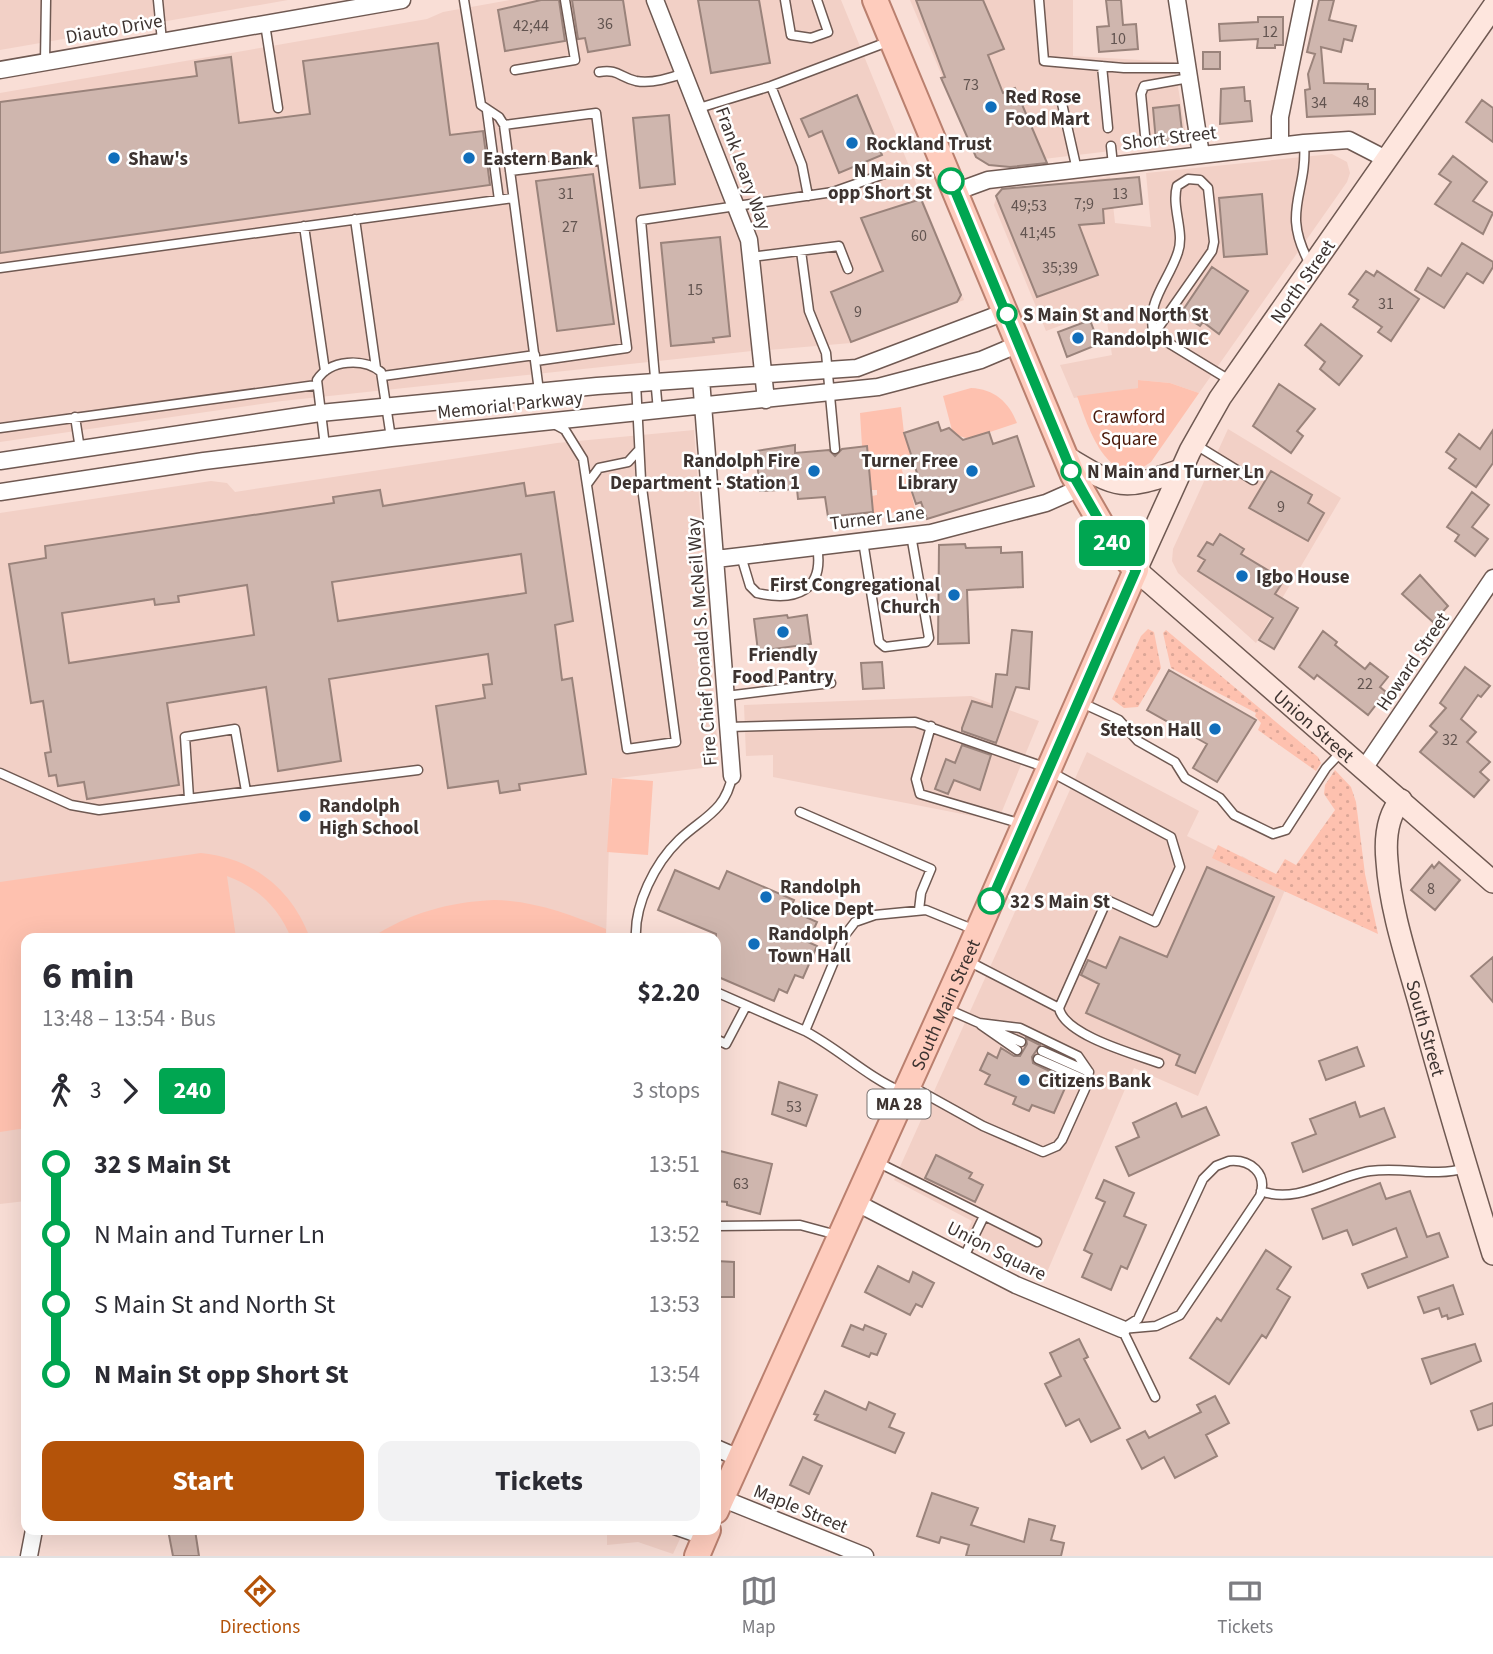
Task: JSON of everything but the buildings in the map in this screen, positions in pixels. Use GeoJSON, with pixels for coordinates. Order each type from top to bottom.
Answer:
{"type":"FeatureCollection","features":[{"type":"Feature","properties":{"kind":"main road"},"geometry":{"type":"LineString","coordinates":[[875,0],[1080,488],[1111,541],[1136,570]]}},
{"type":"Feature","properties":{"kind":"main road","name":"North Street"},"geometry":{"type":"LineString","coordinates":[[1136,570],[1194,444],[1231,381],[1493,7]]}},
{"type":"Feature","properties":{"kind":"main road"},"geometry":{"type":"LineString","coordinates":[[1066,457],[1103,479],[1127,486],[1181,470]]}},
{"type":"Feature","properties":{"kind":"main road","name":"South Main Street"},"geometry":{"type":"LineString","coordinates":[[721,1499],[978,931],[1136,570]]}},
{"type":"Feature","properties":{"kind":"main road","name":"Union Street"},"geometry":{"type":"LineString","coordinates":[[1136,570],[1493,882]]}},
{"type":"Feature","properties":{"kind":"main road","name":"South Street"},"geometry":{"type":"LineString","coordinates":[[1401,800],[1393,811],[1388,829],[1389,881],[1404,946],[1493,1254]]}},
{"type":"Feature","properties":{"kind":"street","name":"Diauto Drive"},"geometry":{"type":"LineString","coordinates":[[0,70],[265,24],[324,7],[402,0]]}},
{"type":"Feature","properties":{"kind":"street","name":"Frank Leary Way"},"geometry":{"type":"LineString","coordinates":[[655,0],[686,72],[749,240],[766,400]]}},
{"type":"Feature","properties":{"kind":"street"},"geometry":{"type":"LineString","coordinates":[[1177,0],[1201,155]]}},
{"type":"Feature","properties":{"kind":"street"},"geometry":{"type":"LineString","coordinates":[[1280,145],[1279,124],[1304,0]]}},
{"type":"Feature","properties":{"kind":"street","name":"Short Street"},"geometry":{"type":"LineString","coordinates":[[955,192],[988,180],[1304,143],[1349,140],[1386,159]]}},
{"type":"Feature","properties":{"kind":"street","name":"Memorial Parkway"},"geometry":{"type":"LineString","coordinates":[[0,461],[320,413],[539,391],[869,365],[1005,312]]}},
{"type":"Feature","properties":{"kind":"street","name":"Memorial Parkway"},"geometry":{"type":"LineString","coordinates":[[0,492],[391,438],[891,385],[981,360],[1019,344]]}},
{"type":"Feature","properties":{"kind":"street","name":"Fire Chief Donald S. McNeil Way"},"geometry":{"type":"LineString","coordinates":[[701,379],[732,776]]}},
{"type":"Feature","properties":{"kind":"street","name":"Turner Lane"},"geometry":{"type":"LineString","coordinates":[[716,559],[911,535],[1046,503],[1080,488]]}},
{"type":"Feature","properties":{"kind":"street","name":"Howard Street"},"geometry":{"type":"LineString","coordinates":[[1364,767],[1493,578]]}},
{"type":"Feature","properties":{"kind":"street","name":"Union Square"},"geometry":{"type":"LineString","coordinates":[[855,1202],[1016,1285],[1122,1329]]}},
{"type":"Feature","properties":{"kind":"street"},"geometry":{"type":"LineString","coordinates":[[721,1450],[739,1458]]}},
{"type":"Feature","properties":{"kind":"street","name":"Maple Street"},"geometry":{"type":"LineString","coordinates":[[721,1505],[865,1556]]}},
{"type":"Feature","properties":{"kind":"street"},"geometry":{"type":"LineString","coordinates":[[29,1556],[33,1535]]}},
{"type":"Feature","properties":{"kind":"lane"},"geometry":{"type":"LineString","coordinates":[[45,62],[46,0]]}},
{"type":"Feature","properties":{"kind":"lane"},"geometry":{"type":"LineString","coordinates":[[158,0],[162,41]]}},
{"type":"Feature","properties":{"kind":"lane"},"geometry":{"type":"LineString","coordinates":[[464,0],[480,101],[487,111],[499,200]]}},
{"type":"Feature","properties":{"kind":"lane"},"geometry":{"type":"LineString","coordinates":[[515,70],[575,60],[565,0]]}},
{"type":"Feature","properties":{"kind":"lane"},"geometry":{"type":"LineString","coordinates":[[785,0],[791,35],[811,38],[828,32],[817,0]]}},
{"type":"Feature","properties":{"kind":"lane"},"geometry":{"type":"LineString","coordinates":[[1039,0],[1044,61],[1189,73]]}},
{"type":"Feature","properties":{"kind":"lane"},"geometry":{"type":"LineString","coordinates":[[265,24],[278,108]]}},
{"type":"Feature","properties":{"kind":"lane"},"geometry":{"type":"LineString","coordinates":[[699,108],[771,86],[892,40]]}},
{"type":"Feature","properties":{"kind":"lane"},"geometry":{"type":"LineString","coordinates":[[1102,65],[1108,128]]}},
{"type":"Feature","properties":{"kind":"lane"},"geometry":{"type":"LineString","coordinates":[[599,72],[614,70],[638,81],[667,78],[686,72]]}},
{"type":"Feature","properties":{"kind":"lane"},"geometry":{"type":"LineString","coordinates":[[1145,135],[1141,94],[1144,86],[1189,73]]}},
{"type":"Feature","properties":{"kind":"lane"},"geometry":{"type":"LineString","coordinates":[[771,86],[802,165],[808,195]]}},
{"type":"Feature","properties":{"kind":"lane"},"geometry":{"type":"LineString","coordinates":[[1061,99],[1077,170]]}},
{"type":"Feature","properties":{"kind":"lane"},"geometry":{"type":"LineString","coordinates":[[487,111],[499,117],[504,125],[539,391]]}},
{"type":"Feature","properties":{"kind":"lane"},"geometry":{"type":"LineString","coordinates":[[383,376],[627,348],[596,113],[504,125]]}},
{"type":"Feature","properties":{"kind":"lane"},"geometry":{"type":"LineString","coordinates":[[1304,143],[1306,166],[1294,217],[1299,244],[1312,268]]}},
{"type":"Feature","properties":{"kind":"lane"},"geometry":{"type":"LineString","coordinates":[[1111,146],[1113,165]]}},
{"type":"Feature","properties":{"kind":"lane"},"geometry":{"type":"LineString","coordinates":[[510,171],[602,160]]}},
{"type":"Feature","properties":{"kind":"lane"},"geometry":{"type":"LineString","coordinates":[[658,411],[641,220],[842,190],[884,174]]}},
{"type":"Feature","properties":{"kind":"lane"},"geometry":{"type":"LineString","coordinates":[[1154,334],[1212,251],[1214,242],[1205,183],[1194,179],[1183,181],[1175,192],[1180,250],[1152,307],[1150,320],[1154,334],[1231,381]]}},
{"type":"Feature","properties":{"kind":"lane"},"geometry":{"type":"LineString","coordinates":[[0,268],[513,198]]}},
{"type":"Feature","properties":{"kind":"lane"},"geometry":{"type":"LineString","coordinates":[[355,219],[376,368],[383,376],[391,438]]}},
{"type":"Feature","properties":{"kind":"lane"},"geometry":{"type":"LineString","coordinates":[[304,226],[325,371]]}},
{"type":"Feature","properties":{"kind":"lane"},"geometry":{"type":"LineString","coordinates":[[751,257],[839,246],[848,269]]}},
{"type":"Feature","properties":{"kind":"lane"},"geometry":{"type":"LineString","coordinates":[[801,251],[807,306],[825,349],[835,449]]}},
{"type":"Feature","properties":{"kind":"lane"},"geometry":{"type":"LineString","coordinates":[[325,446],[316,385],[325,371],[349,363],[376,368]]}},
{"type":"Feature","properties":{"kind":"lane"},"geometry":{"type":"LineString","coordinates":[[548,421],[568,434],[582,457],[627,749],[676,742],[639,448],[636,383]]}},
{"type":"Feature","properties":{"kind":"lane"},"geometry":{"type":"LineString","coordinates":[[0,428],[316,385]]}},
{"type":"Feature","properties":{"kind":"lane"},"geometry":{"type":"LineString","coordinates":[[75,418],[80,449]]}},
{"type":"Feature","properties":{"kind":"lane"},"geometry":{"type":"LineString","coordinates":[[1194,444],[1253,480]]}},
{"type":"Feature","properties":{"kind":"lane"},"geometry":{"type":"LineString","coordinates":[[587,485],[596,470],[631,461],[639,448]]}},
{"type":"Feature","properties":{"kind":"lane"},"geometry":{"type":"LineString","coordinates":[[863,541],[879,642],[885,647],[926,642],[929,638],[911,535]]}},
{"type":"Feature","properties":{"kind":"lane"},"geometry":{"type":"LineString","coordinates":[[741,556],[750,586],[757,593],[782,595],[808,588],[817,581],[820,563],[817,545]]}},
{"type":"Feature","properties":{"kind":"lane"},"geometry":{"type":"LineString","coordinates":[[726,696],[831,683]]}},
{"type":"Feature","properties":{"kind":"lane"},"geometry":{"type":"LineString","coordinates":[[1079,701],[1119,720],[1138,741],[1175,762],[1185,778],[1220,798],[1234,816],[1273,834],[1286,830],[1326,768],[1344,749]]}},
{"type":"Feature","properties":{"kind":"lane"},"geometry":{"type":"LineString","coordinates":[[728,727],[909,722],[931,726],[1049,770],[1171,837],[1180,867],[1155,922],[1107,900],[1059,1008],[1061,1017],[1074,1028],[1159,1063]]}},
{"type":"Feature","properties":{"kind":"lane"},"geometry":{"type":"LineString","coordinates":[[931,726],[916,779],[920,794],[1004,816],[1024,825]]}},
{"type":"Feature","properties":{"kind":"lane"},"geometry":{"type":"LineString","coordinates":[[189,798],[185,737],[235,729],[246,791]]}},
{"type":"Feature","properties":{"kind":"lane"},"geometry":{"type":"LineString","coordinates":[[0,773],[88,809],[418,770]]}},
{"type":"Feature","properties":{"kind":"lane"},"geometry":{"type":"LineString","coordinates":[[637,933],[642,902],[658,867],[678,840],[721,807],[732,776]]}},
{"type":"Feature","properties":{"kind":"lane"},"geometry":{"type":"LineString","coordinates":[[800,812],[931,869],[921,893],[919,910]]}},
{"type":"Feature","properties":{"kind":"lane"},"geometry":{"type":"LineString","coordinates":[[805,1031],[852,925],[875,915],[919,910],[933,912],[978,931]]}},
{"type":"Feature","properties":{"kind":"lane"},"geometry":{"type":"LineString","coordinates":[[965,960],[1059,1008]]}},
{"type":"Feature","properties":{"kind":"lane"},"geometry":{"type":"LineString","coordinates":[[721,994],[805,1031],[872,1078],[947,1103],[983,1126],[1044,1152],[1057,1146],[1062,1140],[1088,1077],[1078,1056],[1020,1028],[979,1023]]}},
{"type":"Feature","properties":{"kind":"lane"},"geometry":{"type":"LineString","coordinates":[[721,1042],[726,1044],[746,1006]]}},
{"type":"Feature","properties":{"kind":"lane"},"geometry":{"type":"LineString","coordinates":[[943,1007],[979,1023],[1019,1046]]}},
{"type":"Feature","properties":{"kind":"lane"},"geometry":{"type":"LineString","coordinates":[[1040,1055],[1088,1077]]}},
{"type":"Feature","properties":{"kind":"lane"},"geometry":{"type":"LineString","coordinates":[[874,1160],[1037,1242]]}},
{"type":"Feature","properties":{"kind":"lane"},"geometry":{"type":"LineString","coordinates":[[1242,1161],[1259,1173],[1261,1191],[1180,1315],[1156,1326],[1122,1329],[1138,1319],[1206,1174],[1222,1162],[1242,1161]]}},
{"type":"Feature","properties":{"kind":"lane"},"geometry":{"type":"LineString","coordinates":[[1261,1191],[1278,1196],[1294,1194],[1372,1171],[1435,1174],[1466,1168]]}},
{"type":"Feature","properties":{"kind":"lane"},"geometry":{"type":"LineString","coordinates":[[964,1257],[984,1216]]}},
{"type":"Feature","properties":{"kind":"lane"},"geometry":{"type":"LineString","coordinates":[[721,1226],[800,1225],[840,1237]]}},
{"type":"Feature","properties":{"kind":"lane"},"geometry":{"type":"LineString","coordinates":[[1122,1329],[1155,1397]]}},
{"type":"Feature","properties":{"kind":"lane"},"geometry":{"type":"LineString","coordinates":[[686,1535],[703,1542]]}},
{"type":"Feature","properties":{"kind":"shaded area"},"geometry":{"type":"Polygon","coordinates":[[[0,0],[288,0],[0,50],[0,0]]]}},
{"type":"Feature","properties":{"kind":"shaded area"},"geometry":{"type":"Polygon","coordinates":[[[510,0],[646,0],[678,75],[740,240],[752,351],[282,401],[0,442],[0,93],[427,19],[443,12],[510,0]]]}},
{"type":"Feature","properties":{"kind":"shaded area"},"geometry":{"type":"Polygon","coordinates":[[[664,0],[841,0],[964,300],[851,343],[769,350],[757,236],[664,0]]]}},
{"type":"Feature","properties":{"kind":"shaded area"},"geometry":{"type":"Polygon","coordinates":[[[910,0],[1073,0],[1073,56],[1174,62],[1187,142],[993,165],[984,162],[974,152],[910,0]]]}},
{"type":"Feature","properties":{"kind":"shaded area"},"geometry":{"type":"Polygon","coordinates":[[[1332,154],[1347,162],[1350,173],[1347,182],[1199,393],[1170,383],[1138,380],[1138,388],[1074,398],[1060,365],[1112,355],[1106,315],[1100,317],[1097,312],[1046,331],[994,205],[998,193],[1110,177],[1115,223],[1151,227],[1146,173],[1332,154]]]}},
{"type":"Feature","properties":{"kind":"shaded area"},"geometry":{"type":"Polygon","coordinates":[[[1228,429],[1341,498],[1256,643],[1178,573],[1172,561],[1173,549],[1228,429]]]}},
{"type":"Feature","properties":{"kind":"shaded area","name":"Randolph High School"},"geometry":{"type":"Polygon","coordinates":[[[694,430],[719,766],[611,779],[606,933],[21,933],[21,1202],[0,1204],[0,513],[211,481],[227,483],[235,492],[557,443],[694,430]]]}},
{"type":"Feature","properties":{"kind":"shaded area"},"geometry":{"type":"Polygon","coordinates":[[[971,696],[1039,721],[998,821],[773,777],[773,755],[746,756],[744,705],[971,696]]]}},
{"type":"Feature","properties":{"kind":"shaded area"},"geometry":{"type":"Polygon","coordinates":[[[1087,752],[1199,811],[1187,836],[1237,861],[1242,856],[1288,883],[1198,1096],[1134,1068],[1045,1277],[966,1234],[972,1221],[894,1180],[1087,752]]]}},
{"type":"Feature","properties":{"kind":"shaded area"},"geometry":{"type":"Polygon","coordinates":[[[607,1535],[682,1535],[673,1554],[638,1542],[607,1545],[607,1535]]]}},
{"type":"Feature","properties":{"kind":"green space","name":"Crawford Square"},"geometry":{"type":"Polygon","coordinates":[[[1138,380],[1170,383],[1199,393],[1151,462],[1136,470],[1123,469],[1111,463],[1093,438],[1077,396],[1138,388],[1138,380]]]}},
{"type":"Feature","properties":{"kind":"green space"},"geometry":{"type":"Polygon","coordinates":[[[971,388],[987,391],[1000,398],[1017,423],[969,439],[953,434],[943,396],[971,388]]]}},
{"type":"Feature","properties":{"kind":"green space"},"geometry":{"type":"Polygon","coordinates":[[[901,407],[904,433],[913,461],[900,465],[905,479],[908,478],[915,509],[872,516],[872,496],[877,495],[877,490],[871,490],[867,446],[862,446],[860,413],[901,407]]]}},
{"type":"Feature","properties":{"kind":"green space"},"geometry":{"type":"Polygon","coordinates":[[[1148,629],[1154,632],[1161,668],[1138,707],[1124,708],[1112,699],[1141,636],[1148,629]]]}},
{"type":"Feature","properties":{"kind":"green space"},"geometry":{"type":"Polygon","coordinates":[[[1166,630],[1318,757],[1321,763],[1316,771],[1258,730],[1261,723],[1255,716],[1256,713],[1171,668],[1163,633],[1166,630]]]}},
{"type":"Feature","properties":{"kind":"green space"},"geometry":{"type":"Polygon","coordinates":[[[1335,770],[1351,787],[1356,802],[1365,874],[1378,934],[1212,858],[1218,845],[1276,874],[1285,859],[1296,865],[1335,810],[1324,794],[1325,785],[1335,770]]]}},
{"type":"Feature","properties":{"kind":"green space"},"geometry":{"type":"Polygon","coordinates":[[[612,778],[653,781],[648,855],[607,852],[612,778]]]}},
{"type":"Feature","properties":{"kind":"green space"},"geometry":{"type":"Polygon","coordinates":[[[201,853],[220,856],[254,869],[268,879],[293,905],[308,933],[289,933],[266,900],[248,886],[227,876],[235,933],[21,933],[21,1129],[0,1132],[0,882],[201,853]]]}},
{"type":"Feature","properties":{"kind":"green space"},"geometry":{"type":"Polygon","coordinates":[[[494,900],[523,903],[565,913],[606,929],[606,933],[379,933],[430,910],[461,903],[494,900]]]}},
{"type":"Feature","properties":{"kind":"bus line","name":"240"},"geometry":{"type":"LineString","coordinates":[[951,181],[1073,475],[1092,514],[1119,552],[1136,570],[991,901]]}},
{"type":"Feature","properties":{"kind":"place","name":"Red Rose Food Mart"},"geometry":{"type":"Point","coordinates":[991,107]}},
{"type":"Feature","properties":{"kind":"place","name":"Rockland Trust"},"geometry":{"type":"Point","coordinates":[852,143]}},
{"type":"Feature","properties":{"kind":"place","name":"Shaw's"},"geometry":{"type":"Point","coordinates":[114,158]}},
{"type":"Feature","properties":{"kind":"place","name":"Eastern Bank"},"geometry":{"type":"Point","coordinates":[469,158]}},
{"type":"Feature","properties":{"kind":"place","name":"N Main St opp Short St"},"geometry":{"type":"Point","coordinates":[951,181]}},
{"type":"Feature","properties":{"kind":"place","name":"S Main St and North St"},"geometry":{"type":"Point","coordinates":[1007,314]}},
{"type":"Feature","properties":{"kind":"place","name":"Randolph WIC"},"geometry":{"type":"Point","coordinates":[1078,338]}},
{"type":"Feature","properties":{"kind":"place","name":"Randolph Fire Department - Station 1"},"geometry":{"type":"Point","coordinates":[814,471]}},
{"type":"Feature","properties":{"kind":"place","name":"Turner Free Library"},"geometry":{"type":"Point","coordinates":[972,471]}},
{"type":"Feature","properties":{"kind":"place","name":"N Main and Turner Ln"},"geometry":{"type":"Point","coordinates":[1071,471]}},
{"type":"Feature","properties":{"kind":"place","name":"Igbo House"},"geometry":{"type":"Point","coordinates":[1242,576]}},
{"type":"Feature","properties":{"kind":"place","name":"First Congregational Church"},"geometry":{"type":"Point","coordinates":[954,595]}},
{"type":"Feature","properties":{"kind":"place","name":"Friendly Food Pantry"},"geometry":{"type":"Point","coordinates":[783,632]}},
{"type":"Feature","properties":{"kind":"place","name":"Stetson Hall"},"geometry":{"type":"Point","coordinates":[1215,729]}},
{"type":"Feature","properties":{"kind":"place","name":"Randolph High School"},"geometry":{"type":"Point","coordinates":[305,816]}},
{"type":"Feature","properties":{"kind":"place","name":"Randolph Police Dept"},"geometry":{"type":"Point","coordinates":[766,897]}},
{"type":"Feature","properties":{"kind":"place","name":"32 S Main St"},"geometry":{"type":"Point","coordinates":[991,901]}},
{"type":"Feature","properties":{"kind":"place","name":"Randolph Town Hall"},"geometry":{"type":"Point","coordinates":[754,944]}},
{"type":"Feature","properties":{"kind":"place","name":"Citizens Bank"},"geometry":{"type":"Point","coordinates":[1024,1080]}}]}
